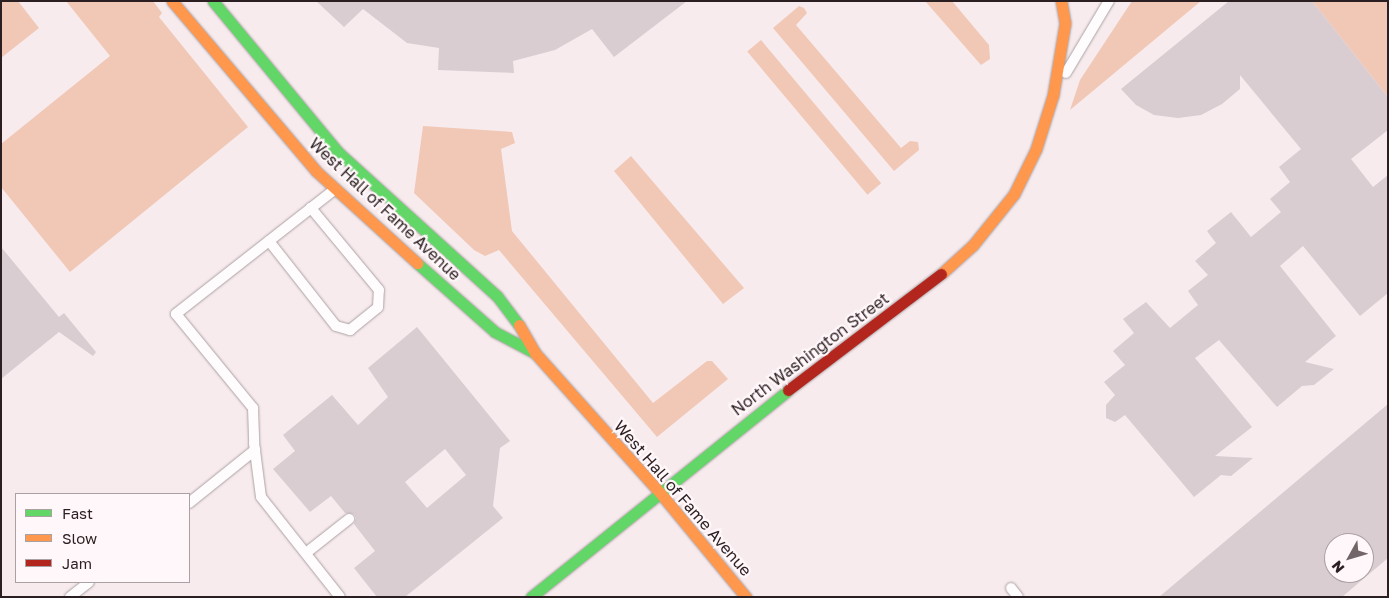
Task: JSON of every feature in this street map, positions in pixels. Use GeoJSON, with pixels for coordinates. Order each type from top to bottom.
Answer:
{"type":"FeatureCollection","features":[{"type":"Feature","properties":{"kind":"main road","name":"West Hall of Fame Avenue"},"geometry":{"type":"LineString","coordinates":[[172,1],[316,171],[478,318],[495,332],[535,353]]}},
{"type":"Feature","properties":{"kind":"main road","name":"West Hall of Fame Avenue"},"geometry":{"type":"LineString","coordinates":[[212,1],[338,152],[497,296],[514,317],[535,353],[661,494],[746,597]]}},
{"type":"Feature","properties":{"kind":"main road","name":"North Washington Street"},"geometry":{"type":"LineString","coordinates":[[531,597],[661,494],[768,405],[932,282],[973,245],[1014,194],[1036,149],[1053,95],[1064,23],[1061,1]]}},
{"type":"Feature","properties":{"kind":"lane"},"geometry":{"type":"LineString","coordinates":[[1053,95],[1109,1]]}},
{"type":"Feature","properties":{"kind":"lane"},"geometry":{"type":"LineString","coordinates":[[335,188],[176,314],[253,408],[255,450],[261,497],[340,597]]}},
{"type":"Feature","properties":{"kind":"lane"},"geometry":{"type":"LineString","coordinates":[[269,241],[336,326],[350,330],[378,308],[379,290],[311,208]]}},
{"type":"Feature","properties":{"kind":"lane"},"geometry":{"type":"LineString","coordinates":[[190,502],[255,450]]}},
{"type":"Feature","properties":{"kind":"lane"},"geometry":{"type":"LineString","coordinates":[[306,553],[349,519]]}},
{"type":"Feature","properties":{"kind":"lane"},"geometry":{"type":"LineString","coordinates":[[70,597],[88,583]]}},
{"type":"Feature","properties":{"kind":"lane"},"geometry":{"type":"LineString","coordinates":[[1011,588],[1018,597]]}},
{"type":"Feature","properties":{"kind":"shaded area"},"geometry":{"type":"Polygon","coordinates":[[[1,1],[18,1],[39,28],[1,58],[1,1]]]}},
{"type":"Feature","properties":{"kind":"shaded area"},"geometry":{"type":"Polygon","coordinates":[[[66,1],[153,1],[162,13],[159,17],[248,127],[70,272],[1,187],[1,144],[110,56],[66,1]]]}},
{"type":"Feature","properties":{"kind":"shaded area"},"geometry":{"type":"Polygon","coordinates":[[[925,1],[952,1],[989,45],[990,59],[981,65],[925,1]]]}},
{"type":"Feature","properties":{"kind":"shaded area"},"geometry":{"type":"Polygon","coordinates":[[[1132,1],[1201,1],[1070,110],[1080,80],[1132,1]]]}},
{"type":"Feature","properties":{"kind":"shaded area"},"geometry":{"type":"Polygon","coordinates":[[[1312,1],[1388,1],[1388,97],[1312,1]]]}},
{"type":"Feature","properties":{"kind":"shaded area"},"geometry":{"type":"Polygon","coordinates":[[[799,6],[804,8],[807,13],[796,25],[901,148],[910,141],[918,142],[919,150],[894,171],[773,28],[799,6]]]}},
{"type":"Feature","properties":{"kind":"shaded area"},"geometry":{"type":"Polygon","coordinates":[[[761,40],[881,183],[867,195],[747,52],[761,40]]]}},
{"type":"Feature","properties":{"kind":"shaded area"},"geometry":{"type":"Polygon","coordinates":[[[423,126],[512,132],[515,143],[501,149],[512,231],[653,403],[707,361],[712,361],[728,379],[657,437],[499,250],[485,256],[474,250],[414,193],[423,126]]]}},
{"type":"Feature","properties":{"kind":"shaded area"},"geometry":{"type":"Polygon","coordinates":[[[631,156],[744,288],[723,304],[614,171],[631,156]]]}},
{"type":"Feature","properties":{"kind":"building"},"geometry":{"type":"Polygon","coordinates":[[[316,1],[687,1],[614,57],[592,29],[555,50],[513,61],[514,73],[438,70],[439,48],[407,43],[363,9],[344,27],[316,1]]]}},
{"type":"Feature","properties":{"kind":"building"},"geometry":{"type":"Polygon","coordinates":[[[1229,1],[1312,1],[1388,97],[1388,130],[1351,159],[1373,187],[1388,175],[1388,293],[1360,316],[1303,246],[1280,266],[1336,336],[1305,362],[1334,369],[1314,385],[1302,386],[1277,407],[1219,340],[1195,358],[1252,427],[1215,456],[1253,458],[1231,476],[1221,475],[1194,497],[1125,415],[1115,422],[1106,418],[1106,405],[1115,395],[1104,382],[1125,365],[1113,351],[1134,333],[1123,319],[1146,302],[1170,328],[1198,305],[1188,291],[1208,275],[1195,261],[1216,243],[1207,231],[1231,212],[1251,237],[1281,212],[1270,199],[1290,182],[1279,167],[1301,149],[1240,75],[1240,89],[1222,104],[1201,115],[1178,118],[1154,115],[1136,105],[1121,89],[1229,1]]]}},
{"type":"Feature","properties":{"kind":"building"},"geometry":{"type":"Polygon","coordinates":[[[1,247],[59,317],[64,313],[96,352],[93,356],[59,332],[1,379],[1,247]]]}},
{"type":"Feature","properties":{"kind":"building"},"geometry":{"type":"Polygon","coordinates":[[[417,327],[510,441],[500,448],[493,506],[503,518],[405,597],[377,597],[354,568],[375,551],[354,524],[356,518],[354,514],[345,513],[331,496],[310,512],[273,469],[295,451],[283,435],[332,395],[358,425],[388,397],[368,368],[417,327]],[[445,449],[405,482],[427,508],[466,475],[445,449]]]}},
{"type":"Feature","properties":{"kind":"building"},"geometry":{"type":"Polygon","coordinates":[[[1388,404],[1388,558],[1374,570],[1374,533],[1324,533],[1324,583],[1359,583],[1342,597],[1159,597],[1388,404]]]}},
{"type":"Feature","properties":{"kind":"traffic: fast"},"geometry":{"type":"LineString","coordinates":[[213,1],[338,152],[497,296],[519,325]]}},
{"type":"Feature","properties":{"kind":"traffic: fast"},"geometry":{"type":"LineString","coordinates":[[417,263],[495,332],[535,353]]}},
{"type":"Feature","properties":{"kind":"traffic: fast"},"geometry":{"type":"LineString","coordinates":[[531,597],[788,390]]}},
{"type":"Feature","properties":{"kind":"traffic: slow"},"geometry":{"type":"LineString","coordinates":[[172,1],[316,171],[417,263]]}},
{"type":"Feature","properties":{"kind":"traffic: slow"},"geometry":{"type":"LineString","coordinates":[[941,274],[973,245],[1014,194],[1036,149],[1053,95],[1065,23],[1061,1]]}},
{"type":"Feature","properties":{"kind":"traffic: slow"},"geometry":{"type":"LineString","coordinates":[[519,325],[535,353],[661,494],[746,597]]}},
{"type":"Feature","properties":{"kind":"traffic: jam"},"geometry":{"type":"LineString","coordinates":[[788,390],[941,274]]}}]}
